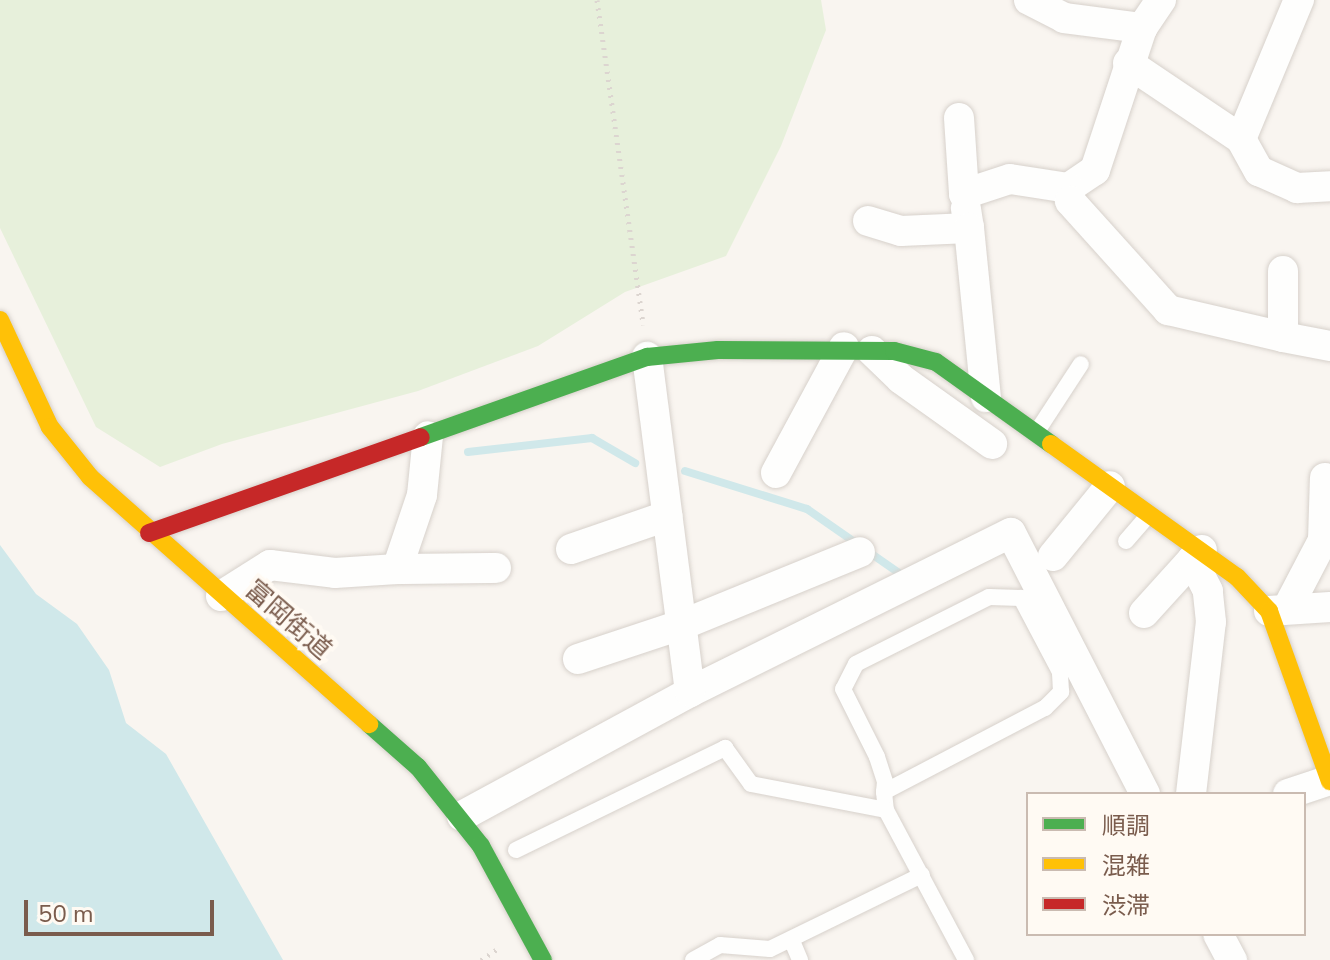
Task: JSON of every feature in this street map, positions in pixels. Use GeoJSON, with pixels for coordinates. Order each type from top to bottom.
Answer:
{"type":"FeatureCollection","features":[{"type":"Feature","properties":{"kind":"street"},"geometry":{"type":"LineString","coordinates":[[1029,0],[1064,18],[1142,28]]}},
{"type":"Feature","properties":{"kind":"street"},"geometry":{"type":"LineString","coordinates":[[964,194],[1010,179],[1068,188],[1095,170],[1128,63],[1142,28],[1161,0]]}},
{"type":"Feature","properties":{"kind":"street"},"geometry":{"type":"LineString","coordinates":[[1241,139],[1299,0]]}},
{"type":"Feature","properties":{"kind":"street"},"geometry":{"type":"LineString","coordinates":[[1128,63],[1241,139],[1259,171],[1297,188],[1330,186]]}},
{"type":"Feature","properties":{"kind":"street"},"geometry":{"type":"LineString","coordinates":[[959,118],[986,397]]}},
{"type":"Feature","properties":{"kind":"street"},"geometry":{"type":"LineString","coordinates":[[1068,188],[1070,201],[1168,310],[1330,346]]}},
{"type":"Feature","properties":{"kind":"street"},"geometry":{"type":"LineString","coordinates":[[868,221],[901,231],[969,228]]}},
{"type":"Feature","properties":{"kind":"street"},"geometry":{"type":"LineString","coordinates":[[1283,271],[1283,337]]}},
{"type":"Feature","properties":{"kind":"street","name":"富岡街道"},"geometry":{"type":"LineString","coordinates":[[0,320],[50,427],[90,477],[149,533],[418,767],[462,816],[543,960]]}},
{"type":"Feature","properties":{"kind":"street"},"geometry":{"type":"LineString","coordinates":[[858,349],[992,444]]}},
{"type":"Feature","properties":{"kind":"street"},"geometry":{"type":"LineString","coordinates":[[776,473],[858,349]]}},
{"type":"Feature","properties":{"kind":"street"},"geometry":{"type":"LineString","coordinates":[[149,533],[647,357],[858,349],[936,362],[1150,514],[1197,555],[1278,610],[1330,607]]}},
{"type":"Feature","properties":{"kind":"street"},"geometry":{"type":"LineString","coordinates":[[647,357],[684,624],[690,692]]}},
{"type":"Feature","properties":{"kind":"street"},"geometry":{"type":"LineString","coordinates":[[397,569],[422,495],[428,436]]}},
{"type":"Feature","properties":{"kind":"street"},"geometry":{"type":"LineString","coordinates":[[1292,792],[1328,774],[1278,610],[1323,540],[1325,478]]}},
{"type":"Feature","properties":{"kind":"street"},"geometry":{"type":"LineString","coordinates":[[1053,556],[1110,486]]}},
{"type":"Feature","properties":{"kind":"street"},"geometry":{"type":"LineString","coordinates":[[571,549],[667,516]]}},
{"type":"Feature","properties":{"kind":"street"},"geometry":{"type":"LineString","coordinates":[[462,816],[690,692],[1011,533],[1144,792]]}},
{"type":"Feature","properties":{"kind":"street"},"geometry":{"type":"LineString","coordinates":[[578,659],[684,624],[860,552]]}},
{"type":"Feature","properties":{"kind":"street"},"geometry":{"type":"LineString","coordinates":[[1144,613],[1197,555]]}},
{"type":"Feature","properties":{"kind":"street"},"geometry":{"type":"LineString","coordinates":[[1191,792],[1211,622],[1208,591],[1197,555]]}},
{"type":"Feature","properties":{"kind":"street"},"geometry":{"type":"LineString","coordinates":[[221,596],[270,565],[335,573],[496,568]]}},
{"type":"Feature","properties":{"kind":"street"},"geometry":{"type":"LineString","coordinates":[[1219,936],[1232,960]]}},
{"type":"Feature","properties":{"kind":"lane"},"geometry":{"type":"LineString","coordinates":[[1035,434],[1081,364]]}},
{"type":"Feature","properties":{"kind":"lane"},"geometry":{"type":"LineString","coordinates":[[1126,541],[1150,514]]}},
{"type":"Feature","properties":{"kind":"lane"},"geometry":{"type":"LineString","coordinates":[[884,792],[1045,708],[1061,692],[1060,672],[1021,598],[989,597],[850,669],[843,689],[877,757],[886,810],[966,960]]}},
{"type":"Feature","properties":{"kind":"lane"},"geometry":{"type":"LineString","coordinates":[[516,850],[725,748],[751,784],[886,810]]}},
{"type":"Feature","properties":{"kind":"lane"},"geometry":{"type":"LineString","coordinates":[[693,960],[720,945],[770,949],[792,941],[922,875]]}},
{"type":"Feature","properties":{"kind":"lane"},"geometry":{"type":"LineString","coordinates":[[792,941],[800,960]]}},
{"type":"Feature","properties":{"kind":"path"},"geometry":{"type":"LineString","coordinates":[[597,0],[647,357]]}},
{"type":"Feature","properties":{"kind":"green space"},"geometry":{"type":"Polygon","coordinates":[[[0,0],[821,0],[826,30],[781,146],[726,256],[625,292],[538,346],[418,391],[222,444],[160,467],[96,427],[0,228],[0,0]]]}},
{"type":"Feature","properties":{"kind":"water"},"geometry":{"type":"Polygon","coordinates":[[[0,545],[36,594],[77,624],[109,670],[126,723],[166,754],[283,960],[0,960],[0,545]]]}},
{"type":"Feature","properties":{"kind":"waterway"},"geometry":{"type":"LineString","coordinates":[[468,452],[592,438],[635,463]]}},
{"type":"Feature","properties":{"kind":"waterway"},"geometry":{"type":"LineString","coordinates":[[685,471],[807,509],[902,575]]}},
{"type":"Feature","properties":{"kind":"traffic: fast"},"geometry":{"type":"LineString","coordinates":[[421,437],[647,357],[718,350],[894,351],[936,362],[1051,444]]}},
{"type":"Feature","properties":{"kind":"traffic: fast"},"geometry":{"type":"LineString","coordinates":[[369,724],[418,767],[481,846],[543,960]]}},
{"type":"Feature","properties":{"kind":"traffic: slow"},"geometry":{"type":"LineString","coordinates":[[0,320],[50,427],[90,477],[369,724]]}},
{"type":"Feature","properties":{"kind":"traffic: slow"},"geometry":{"type":"LineString","coordinates":[[1051,444],[1237,577],[1269,611],[1330,781]]}},
{"type":"Feature","properties":{"kind":"traffic: jam"},"geometry":{"type":"LineString","coordinates":[[149,533],[421,437]]}}]}
